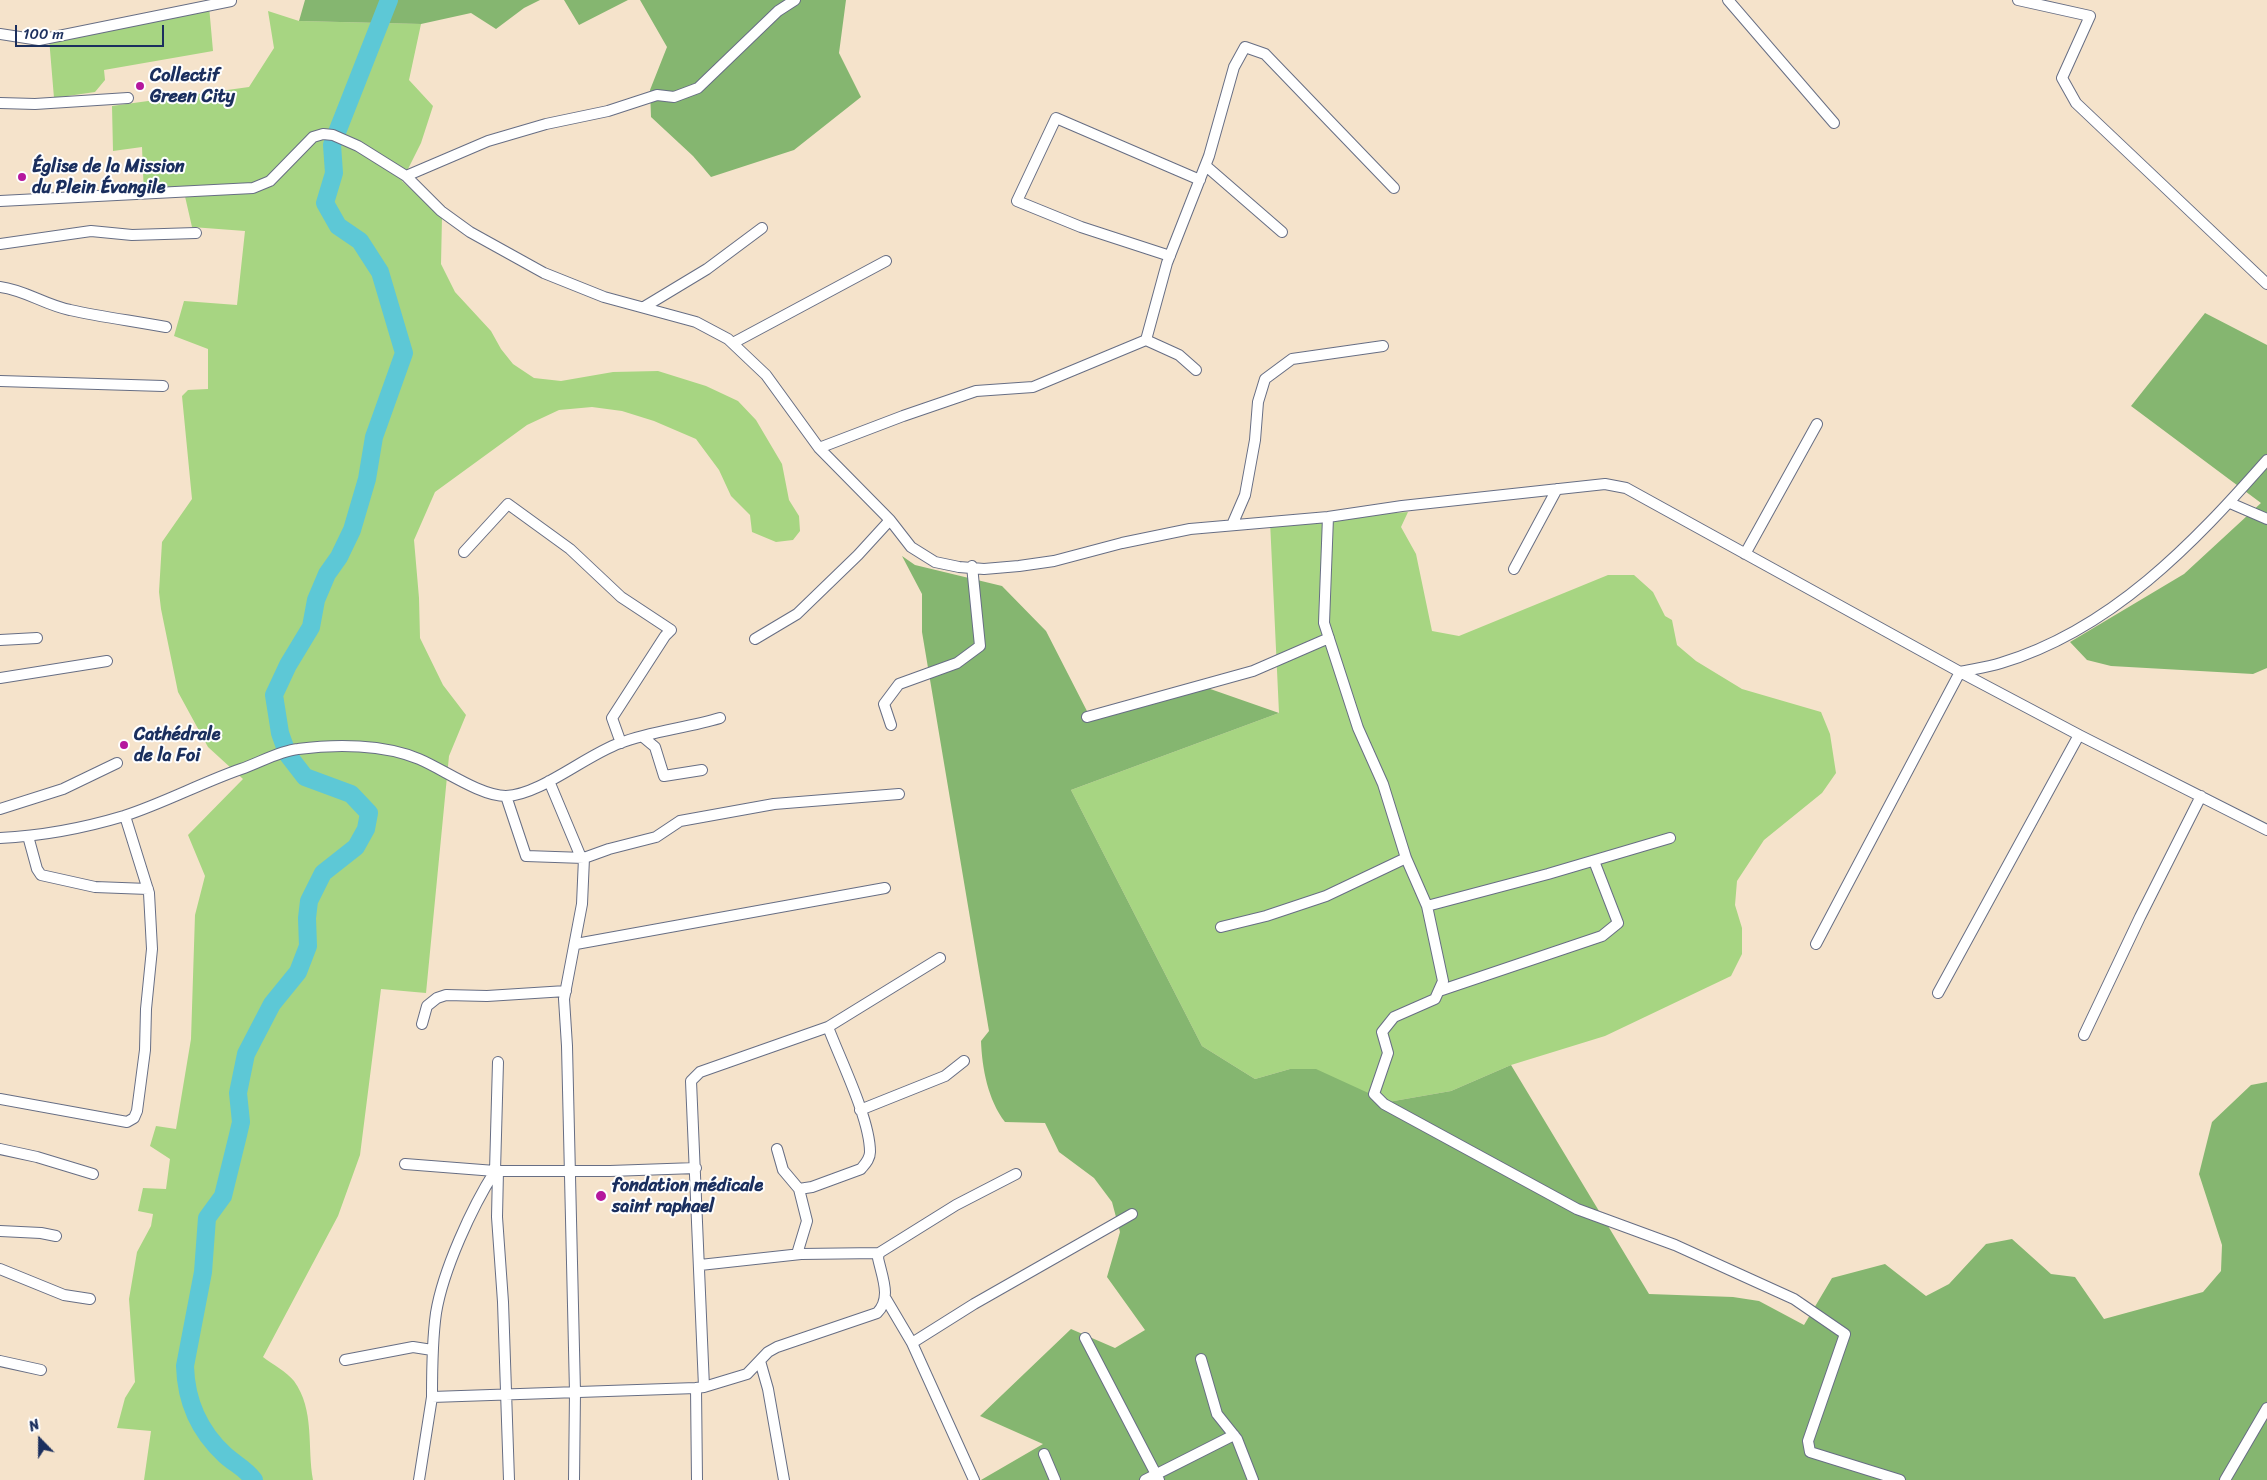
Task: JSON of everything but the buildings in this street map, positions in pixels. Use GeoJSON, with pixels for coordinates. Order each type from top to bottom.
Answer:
{"type":"FeatureCollection","features":[{"type":"Feature","properties":{"kind":"street"},"geometry":{"type":"LineString","coordinates":[[406,176],[488,140],[546,124],[608,111],[657,95],[674,97],[698,88],[778,11],[795,0]]}},
{"type":"Feature","properties":{"kind":"street"},"geometry":{"type":"LineString","coordinates":[[1728,0],[1834,123]]}},
{"type":"Feature","properties":{"kind":"street"},"geometry":{"type":"LineString","coordinates":[[2018,0],[2090,16],[2062,78],[2076,103],[2267,284]]}},
{"type":"Feature","properties":{"kind":"street"},"geometry":{"type":"LineString","coordinates":[[0,34],[38,40],[230,1]]}},
{"type":"Feature","properties":{"kind":"street"},"geometry":{"type":"LineString","coordinates":[[1146,340],[1170,256],[1206,166],[1234,67],[1245,47],[1265,54],[1394,188]]}},
{"type":"Feature","properties":{"kind":"street"},"geometry":{"type":"LineString","coordinates":[[0,103],[35,104],[128,98]]}},
{"type":"Feature","properties":{"kind":"street"},"geometry":{"type":"LineString","coordinates":[[1170,256],[1081,227],[1017,201],[1056,118],[1200,180]]}},
{"type":"Feature","properties":{"kind":"street"},"geometry":{"type":"LineString","coordinates":[[0,201],[253,188],[270,181],[313,138],[323,134],[333,135],[358,146],[406,176],[441,211],[470,232],[565,283],[604,297],[712,328],[733,343],[766,374],[818,448],[890,520],[911,547],[935,562],[959,567],[972,566],[984,569],[1028,565],[1190,529],[1328,517],[1606,484],[1626,488],[1960,672],[2079,735],[2267,830]]}},
{"type":"Feature","properties":{"kind":"street"},"geometry":{"type":"LineString","coordinates":[[1206,166],[1282,232]]}},
{"type":"Feature","properties":{"kind":"street"},"geometry":{"type":"LineString","coordinates":[[644,307],[707,269],[762,228]]}},
{"type":"Feature","properties":{"kind":"street"},"geometry":{"type":"LineString","coordinates":[[0,244],[81,232],[132,235],[196,233]]}},
{"type":"Feature","properties":{"kind":"street"},"geometry":{"type":"LineString","coordinates":[[733,343],[886,261]]}},
{"type":"Feature","properties":{"kind":"street"},"geometry":{"type":"LineString","coordinates":[[0,287],[22,292],[48,304],[70,310],[166,327]]}},
{"type":"Feature","properties":{"kind":"street"},"geometry":{"type":"LineString","coordinates":[[818,448],[976,391],[1034,387],[1146,340],[1179,355],[1196,370]]}},
{"type":"Feature","properties":{"kind":"street"},"geometry":{"type":"LineString","coordinates":[[1232,525],[1246,495],[1255,440],[1258,402],[1265,379],[1292,359],[1383,346]]}},
{"type":"Feature","properties":{"kind":"street"},"geometry":{"type":"LineString","coordinates":[[0,381],[163,386]]}},
{"type":"Feature","properties":{"kind":"street"},"geometry":{"type":"LineString","coordinates":[[1745,554],[1817,424]]}},
{"type":"Feature","properties":{"kind":"street"},"geometry":{"type":"LineString","coordinates":[[1960,672],[2001,664],[2056,642],[2118,606],[2155,575],[2230,503],[2267,460]]}},
{"type":"Feature","properties":{"kind":"street"},"geometry":{"type":"LineString","coordinates":[[1514,569],[1556,489]]}},
{"type":"Feature","properties":{"kind":"street"},"geometry":{"type":"LineString","coordinates":[[2230,503],[2267,519]]}},
{"type":"Feature","properties":{"kind":"street"},"geometry":{"type":"LineString","coordinates":[[464,552],[508,504],[570,550],[622,597],[671,630],[665,636],[612,718],[621,742]]}},
{"type":"Feature","properties":{"kind":"street"},"geometry":{"type":"LineString","coordinates":[[1328,517],[1324,624],[1358,728],[1383,784],[1406,858],[1427,906],[1443,981],[1435,999],[1394,1017],[1382,1032],[1388,1053],[1374,1094],[1384,1104],[1577,1209],[1675,1245],[1794,1299],[1845,1334],[1808,1441],[1810,1452],[1900,1480]]}},
{"type":"Feature","properties":{"kind":"street"},"geometry":{"type":"LineString","coordinates":[[755,639],[796,614],[858,555],[890,520]]}},
{"type":"Feature","properties":{"kind":"street"},"geometry":{"type":"LineString","coordinates":[[891,725],[884,704],[898,684],[957,662],[980,646],[972,566]]}},
{"type":"Feature","properties":{"kind":"street"},"geometry":{"type":"LineString","coordinates":[[0,640],[38,638]]}},
{"type":"Feature","properties":{"kind":"street"},"geometry":{"type":"LineString","coordinates":[[1087,717],[1252,671],[1329,638]]}},
{"type":"Feature","properties":{"kind":"street"},"geometry":{"type":"LineString","coordinates":[[0,678],[107,661]]}},
{"type":"Feature","properties":{"kind":"street"},"geometry":{"type":"LineString","coordinates":[[1816,944],[1960,672]]}},
{"type":"Feature","properties":{"kind":"street"},"geometry":{"type":"LineString","coordinates":[[0,838],[28,836],[125,816],[222,776],[298,749],[333,747],[394,750],[419,759],[457,779],[506,796],[525,791],[549,781],[588,758],[621,742],[720,718]]}},
{"type":"Feature","properties":{"kind":"street"},"geometry":{"type":"LineString","coordinates":[[1938,993],[2079,735]]}},
{"type":"Feature","properties":{"kind":"street"},"geometry":{"type":"LineString","coordinates":[[643,737],[655,747],[664,776],[702,770]]}},
{"type":"Feature","properties":{"kind":"street"},"geometry":{"type":"LineString","coordinates":[[0,809],[62,789],[117,764]]}},
{"type":"Feature","properties":{"kind":"street"},"geometry":{"type":"LineString","coordinates":[[549,781],[580,855],[584,858]]}},
{"type":"Feature","properties":{"kind":"street"},"geometry":{"type":"LineString","coordinates":[[506,796],[526,856],[584,858],[656,837],[680,821],[774,804],[899,794]]}},
{"type":"Feature","properties":{"kind":"street"},"geometry":{"type":"LineString","coordinates":[[2084,1035],[2140,916],[2201,796]]}},
{"type":"Feature","properties":{"kind":"street"},"geometry":{"type":"LineString","coordinates":[[0,1099],[127,1122],[134,1118],[142,1090],[152,949],[148,889],[125,816]]}},
{"type":"Feature","properties":{"kind":"street"},"geometry":{"type":"LineString","coordinates":[[28,836],[37,869],[41,875],[95,887],[148,889]]}},
{"type":"Feature","properties":{"kind":"street"},"geometry":{"type":"LineString","coordinates":[[1427,906],[1594,861],[1670,838]]}},
{"type":"Feature","properties":{"kind":"street"},"geometry":{"type":"LineString","coordinates":[[574,1480],[575,1392],[568,1172],[567,1046],[564,1007],[582,904],[584,858]]}},
{"type":"Feature","properties":{"kind":"street"},"geometry":{"type":"LineString","coordinates":[[1221,927],[1266,916],[1326,896],[1406,858]]}},
{"type":"Feature","properties":{"kind":"street"},"geometry":{"type":"LineString","coordinates":[[1439,991],[1602,936],[1618,923],[1594,861]]}},
{"type":"Feature","properties":{"kind":"street"},"geometry":{"type":"LineString","coordinates":[[576,944],[884,888]]}},
{"type":"Feature","properties":{"kind":"street"},"geometry":{"type":"LineString","coordinates":[[697,1480],[700,1388],[700,1266],[691,1081],[695,1076],[828,1027],[940,958]]}},
{"type":"Feature","properties":{"kind":"street"},"geometry":{"type":"LineString","coordinates":[[422,1024],[427,1006],[437,998],[446,995],[487,996],[566,991]]}},
{"type":"Feature","properties":{"kind":"street"},"geometry":{"type":"LineString","coordinates":[[799,1189],[812,1187],[861,1169],[867,1163],[870,1153],[860,1110],[828,1027]]}},
{"type":"Feature","properties":{"kind":"street"},"geometry":{"type":"LineString","coordinates":[[860,1110],[945,1076],[964,1061]]}},
{"type":"Feature","properties":{"kind":"street"},"geometry":{"type":"LineString","coordinates":[[498,1062],[497,1217],[507,1395],[508,1480]]}},
{"type":"Feature","properties":{"kind":"street"},"geometry":{"type":"LineString","coordinates":[[777,1148],[783,1170],[799,1189],[807,1221],[797,1254]]}},
{"type":"Feature","properties":{"kind":"street"},"geometry":{"type":"LineString","coordinates":[[0,1149],[37,1157],[93,1174]]}},
{"type":"Feature","properties":{"kind":"street"},"geometry":{"type":"LineString","coordinates":[[405,1164],[496,1171],[568,1172],[696,1168]]}},
{"type":"Feature","properties":{"kind":"street"},"geometry":{"type":"LineString","coordinates":[[419,1480],[432,1397],[432,1350],[436,1312],[456,1251],[484,1188],[496,1171]]}},
{"type":"Feature","properties":{"kind":"street"},"geometry":{"type":"LineString","coordinates":[[700,1266],[797,1254],[879,1253],[956,1205],[1016,1174]]}},
{"type":"Feature","properties":{"kind":"street"},"geometry":{"type":"LineString","coordinates":[[912,1343],[974,1304],[1132,1214]]}},
{"type":"Feature","properties":{"kind":"street"},"geometry":{"type":"LineString","coordinates":[[0,1231],[41,1233],[56,1236]]}},
{"type":"Feature","properties":{"kind":"street"},"geometry":{"type":"LineString","coordinates":[[879,1253],[878,1258],[886,1299],[912,1343],[974,1480]]}},
{"type":"Feature","properties":{"kind":"street"},"geometry":{"type":"LineString","coordinates":[[0,1269],[64,1295],[90,1299]]}},
{"type":"Feature","properties":{"kind":"street"},"geometry":{"type":"LineString","coordinates":[[432,1397],[700,1388],[747,1374],[768,1352],[777,1347],[877,1313],[883,1307],[886,1299]]}},
{"type":"Feature","properties":{"kind":"street"},"geometry":{"type":"LineString","coordinates":[[1085,1338],[1158,1477]]}},
{"type":"Feature","properties":{"kind":"street"},"geometry":{"type":"LineString","coordinates":[[345,1360],[413,1347],[432,1350]]}},
{"type":"Feature","properties":{"kind":"street"},"geometry":{"type":"LineString","coordinates":[[1201,1359],[1217,1414],[1234,1435],[1253,1480]]}},
{"type":"Feature","properties":{"kind":"street"},"geometry":{"type":"LineString","coordinates":[[0,1361],[41,1370]]}},
{"type":"Feature","properties":{"kind":"street"},"geometry":{"type":"LineString","coordinates":[[760,1361],[768,1389],[784,1480]]}},
{"type":"Feature","properties":{"kind":"street"},"geometry":{"type":"LineString","coordinates":[[2225,1480],[2267,1408]]}},
{"type":"Feature","properties":{"kind":"street"},"geometry":{"type":"LineString","coordinates":[[1144,1480],[1158,1477],[1234,1435]]}},
{"type":"Feature","properties":{"kind":"street"},"geometry":{"type":"LineString","coordinates":[[1044,1454],[1055,1480]]}},
{"type":"Feature","properties":{"kind":"green space"},"geometry":{"type":"Polygon","coordinates":[[[305,0],[540,0],[524,8],[496,29],[471,13],[421,24],[299,21],[305,0]]]}},
{"type":"Feature","properties":{"kind":"green space"},"geometry":{"type":"Polygon","coordinates":[[[564,0],[628,0],[579,25],[564,0]]]}},
{"type":"Feature","properties":{"kind":"green space"},"geometry":{"type":"Polygon","coordinates":[[[640,0],[846,0],[839,53],[861,97],[794,150],[711,177],[693,156],[651,117],[650,90],[667,47],[640,0]]]}},
{"type":"Feature","properties":{"kind":"green space"},"geometry":{"type":"Polygon","coordinates":[[[209,6],[213,51],[104,70],[105,80],[95,92],[54,98],[49,38],[209,6]]]}},
{"type":"Feature","properties":{"kind":"green space"},"geometry":{"type":"Polygon","coordinates":[[[268,11],[299,21],[421,24],[409,80],[433,106],[421,143],[402,181],[442,217],[441,264],[455,292],[491,331],[501,349],[513,364],[534,378],[561,381],[613,372],[658,371],[706,386],[738,401],[756,420],[782,464],[789,500],[799,516],[800,531],[793,540],[776,542],[752,532],[750,515],[731,496],[719,470],[696,439],[654,421],[622,411],[592,407],[559,410],[527,425],[435,492],[414,540],[420,638],[443,685],[466,715],[449,756],[426,993],[381,989],[360,1155],[338,1216],[263,1357],[291,1378],[301,1392],[308,1416],[313,1480],[144,1480],[151,1431],[117,1428],[125,1398],[135,1382],[129,1299],[137,1252],[151,1226],[153,1214],[138,1211],[143,1188],[166,1189],[170,1159],[150,1146],[156,1126],[176,1129],[191,1039],[195,915],[205,876],[188,835],[243,779],[208,747],[178,692],[161,609],[159,592],[162,542],[192,499],[182,396],[188,390],[208,389],[208,349],[174,336],[184,301],[237,305],[245,231],[192,227],[184,192],[144,195],[142,147],[113,151],[112,106],[249,87],[274,48],[268,11]]]}},
{"type":"Feature","properties":{"kind":"green space"},"geometry":{"type":"Polygon","coordinates":[[[2205,313],[2267,345],[2267,668],[2253,674],[2111,666],[2087,660],[2070,642],[2184,574],[2261,503],[2131,406],[2205,313]]]}},
{"type":"Feature","properties":{"kind":"green space"},"geometry":{"type":"Polygon","coordinates":[[[1408,512],[1401,527],[1416,554],[1432,631],[1459,636],[1608,575],[1634,575],[1653,592],[1665,616],[1672,620],[1677,645],[1696,661],[1742,689],[1821,712],[1830,734],[1836,773],[1822,793],[1764,840],[1737,881],[1735,905],[1742,928],[1742,954],[1731,976],[1605,1036],[1511,1065],[1451,1091],[1388,1102],[1290,1069],[1255,1079],[1202,1046],[1071,790],[1279,713],[1270,521],[1408,512]]]}},
{"type":"Feature","properties":{"kind":"green space"},"geometry":{"type":"Polygon","coordinates":[[[902,556],[915,565],[1002,586],[1046,631],[1089,715],[1196,684],[1279,713],[1071,790],[1202,1046],[1255,1079],[1290,1069],[1316,1069],[1388,1102],[1451,1091],[1511,1065],[1649,1294],[1733,1297],[1759,1301],[1804,1325],[1832,1278],[1885,1264],[1926,1296],[1949,1284],[1986,1244],[2012,1239],[2051,1274],[2075,1277],[2104,1319],[2203,1292],[2221,1271],[2222,1245],[2199,1174],[2212,1122],[2251,1085],[2267,1082],[2267,1480],[981,1480],[1043,1444],[980,1416],[1071,1329],[1115,1348],[1145,1330],[1107,1277],[1120,1232],[1112,1202],[1094,1178],[1059,1152],[1045,1123],[1005,1122],[990,1094],[983,1062],[981,1041],[989,1031],[922,632],[922,594],[902,556]]]}},
{"type":"Feature","properties":{"kind":"waterway"},"geometry":{"type":"LineString","coordinates":[[286,750],[280,733],[274,695],[288,665],[311,627],[316,600],[327,574],[339,557],[352,530],[367,479],[374,437],[404,353],[380,272],[360,241],[338,226],[325,203],[334,173],[332,145],[389,0]]}},
{"type":"Feature","properties":{"kind":"waterway"},"geometry":{"type":"LineString","coordinates":[[254,1480],[225,1455],[208,1436],[201,1426],[188,1392],[185,1366],[203,1272],[207,1218],[223,1196],[238,1135],[241,1122],[238,1093],[246,1054],[272,1004],[298,972],[308,946],[307,918],[309,901],[323,873],[356,847],[366,829],[369,813],[351,794],[305,777],[288,755]]}},
{"type":"Feature","properties":{"kind":"place","name":"Collectif Green City"},"geometry":{"type":"Point","coordinates":[140,86]}},
{"type":"Feature","properties":{"kind":"place","name":"Église de la Mission du Plein Évangile"},"geometry":{"type":"Point","coordinates":[22,177]}},
{"type":"Feature","properties":{"kind":"place","name":"Cathédrale de la Foi"},"geometry":{"type":"Point","coordinates":[124,745]}},
{"type":"Feature","properties":{"kind":"place","name":"fondation médicale saint raphael"},"geometry":{"type":"Point","coordinates":[601,1196]}}]}
